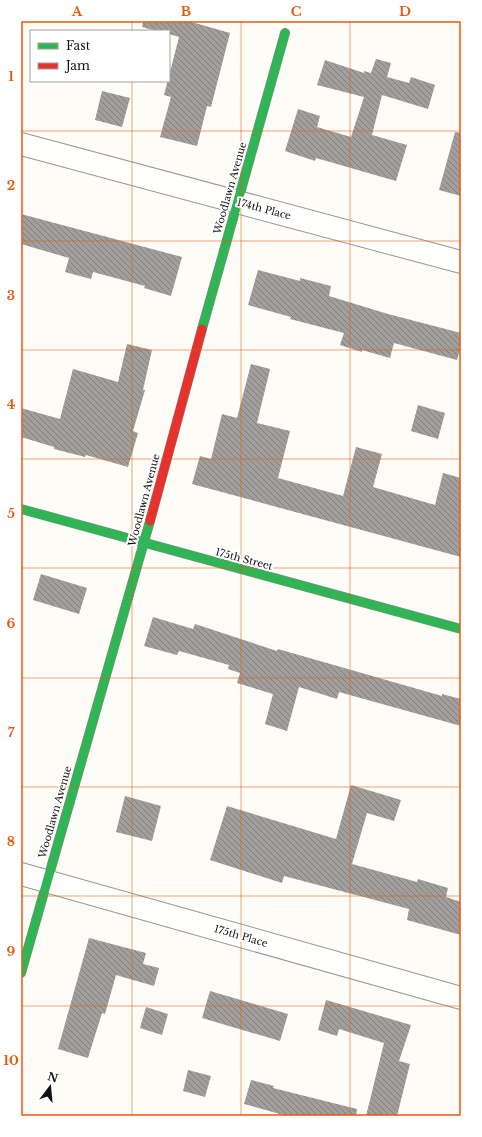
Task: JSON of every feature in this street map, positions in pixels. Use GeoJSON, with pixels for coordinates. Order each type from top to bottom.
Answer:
{"type":"FeatureCollection","features":[{"type":"Feature","properties":{"kind":"street","name":"Woodlawn Avenue"},"geometry":{"type":"LineString","coordinates":[[21,973],[144,543],[237,201],[286,33]]}},
{"type":"Feature","properties":{"kind":"street","name":"174th Place"},"geometry":{"type":"LineString","coordinates":[[21,144],[461,262]]}},
{"type":"Feature","properties":{"kind":"street","name":"175th Street"},"geometry":{"type":"LineString","coordinates":[[21,510],[461,629]]}},
{"type":"Feature","properties":{"kind":"street","name":"175th Place"},"geometry":{"type":"LineString","coordinates":[[21,874],[461,998]]}},
{"type":"Feature","properties":{"kind":"building"},"geometry":{"type":"Polygon","coordinates":[[[143,21],[188,21],[230,33],[211,107],[207,106],[197,146],[160,137],[171,97],[164,95],[167,82],[170,82],[170,72],[179,37],[170,34],[170,30],[153,30],[142,27],[143,21]]]}},
{"type":"Feature","properties":{"kind":"building"},"geometry":{"type":"Polygon","coordinates":[[[376,59],[391,63],[387,77],[409,83],[411,77],[435,85],[428,109],[382,95],[372,135],[407,145],[396,181],[316,158],[315,161],[285,151],[298,109],[320,116],[317,127],[351,137],[364,97],[317,85],[325,60],[364,73],[364,71],[371,73],[376,59]]]}},
{"type":"Feature","properties":{"kind":"building"},"geometry":{"type":"Polygon","coordinates":[[[102,91],[130,98],[122,127],[95,120],[102,91]]]}},
{"type":"Feature","properties":{"kind":"building"},"geometry":{"type":"Polygon","coordinates":[[[455,132],[461,133],[461,196],[439,190],[455,132]]]}},
{"type":"Feature","properties":{"kind":"building"},"geometry":{"type":"Polygon","coordinates":[[[21,214],[182,257],[171,296],[144,288],[145,286],[93,272],[91,279],[65,272],[69,258],[21,244],[21,214]]]}},
{"type":"Feature","properties":{"kind":"building"},"geometry":{"type":"Polygon","coordinates":[[[258,270],[300,281],[300,278],[331,286],[329,296],[388,314],[461,333],[461,346],[457,360],[394,343],[390,358],[362,350],[362,352],[340,345],[344,333],[290,319],[291,317],[248,305],[258,270]]]}},
{"type":"Feature","properties":{"kind":"building"},"geometry":{"type":"Polygon","coordinates":[[[127,344],[152,350],[143,390],[145,390],[133,431],[138,433],[128,467],[86,455],[85,457],[54,449],[54,447],[21,437],[21,408],[60,419],[73,369],[118,382],[127,344]]]}},
{"type":"Feature","properties":{"kind":"building"},"geometry":{"type":"Polygon","coordinates":[[[251,364],[270,369],[257,423],[290,431],[278,478],[343,496],[356,447],[382,454],[373,487],[435,505],[443,473],[461,478],[461,557],[192,484],[200,456],[211,459],[222,414],[237,418],[251,364]]]}},
{"type":"Feature","properties":{"kind":"building"},"geometry":{"type":"Polygon","coordinates":[[[418,405],[445,413],[438,439],[411,431],[418,405]]]}},
{"type":"Feature","properties":{"kind":"building"},"geometry":{"type":"Polygon","coordinates":[[[41,574],[87,588],[79,614],[33,600],[41,574]]]}},
{"type":"Feature","properties":{"kind":"building"},"geometry":{"type":"Polygon","coordinates":[[[153,617],[193,629],[195,624],[277,651],[278,649],[442,696],[442,694],[461,699],[461,726],[339,692],[337,699],[299,687],[287,731],[265,724],[273,694],[237,683],[240,673],[228,669],[229,665],[179,651],[177,655],[144,646],[153,617]]]}},
{"type":"Feature","properties":{"kind":"building"},"geometry":{"type":"Polygon","coordinates":[[[351,785],[401,800],[394,821],[367,813],[352,864],[417,882],[418,879],[448,888],[446,897],[461,902],[461,935],[407,920],[409,909],[284,876],[282,883],[210,860],[227,806],[336,839],[351,785]]]}},
{"type":"Feature","properties":{"kind":"building"},"geometry":{"type":"Polygon","coordinates":[[[125,796],[161,806],[152,841],[116,832],[125,796]]]}},
{"type":"Feature","properties":{"kind":"building"},"geometry":{"type":"Polygon","coordinates":[[[89,938],[146,953],[143,964],[159,968],[154,986],[116,975],[105,1014],[102,1013],[88,1058],[58,1049],[89,938]]]}},
{"type":"Feature","properties":{"kind":"building"},"geometry":{"type":"Polygon","coordinates":[[[210,991],[288,1014],[280,1041],[202,1018],[210,991]]]}},
{"type":"Feature","properties":{"kind":"building"},"geometry":{"type":"Polygon","coordinates":[[[326,1000],[411,1025],[399,1061],[410,1064],[397,1116],[366,1116],[384,1043],[339,1029],[337,1036],[318,1030],[326,1000]]]}},
{"type":"Feature","properties":{"kind":"building"},"geometry":{"type":"Polygon","coordinates":[[[146,1007],[168,1014],[162,1035],[140,1028],[146,1007]]]}},
{"type":"Feature","properties":{"kind":"building"},"geometry":{"type":"Polygon","coordinates":[[[188,1070],[211,1076],[205,1097],[183,1091],[188,1070]]]}},
{"type":"Feature","properties":{"kind":"building"},"geometry":{"type":"Polygon","coordinates":[[[251,1080],[274,1086],[273,1088],[357,1109],[356,1116],[287,1116],[244,1104],[251,1080]]]}},
{"type":"Feature","properties":{"kind":"traffic: fast"},"geometry":{"type":"LineString","coordinates":[[202,329],[285,33]]}},
{"type":"Feature","properties":{"kind":"traffic: fast"},"geometry":{"type":"LineString","coordinates":[[21,509],[461,629]]}},
{"type":"Feature","properties":{"kind":"traffic: fast"},"geometry":{"type":"LineString","coordinates":[[21,973],[150,521]]}},
{"type":"Feature","properties":{"kind":"traffic: jam"},"geometry":{"type":"LineString","coordinates":[[150,521],[202,329]]}}]}
